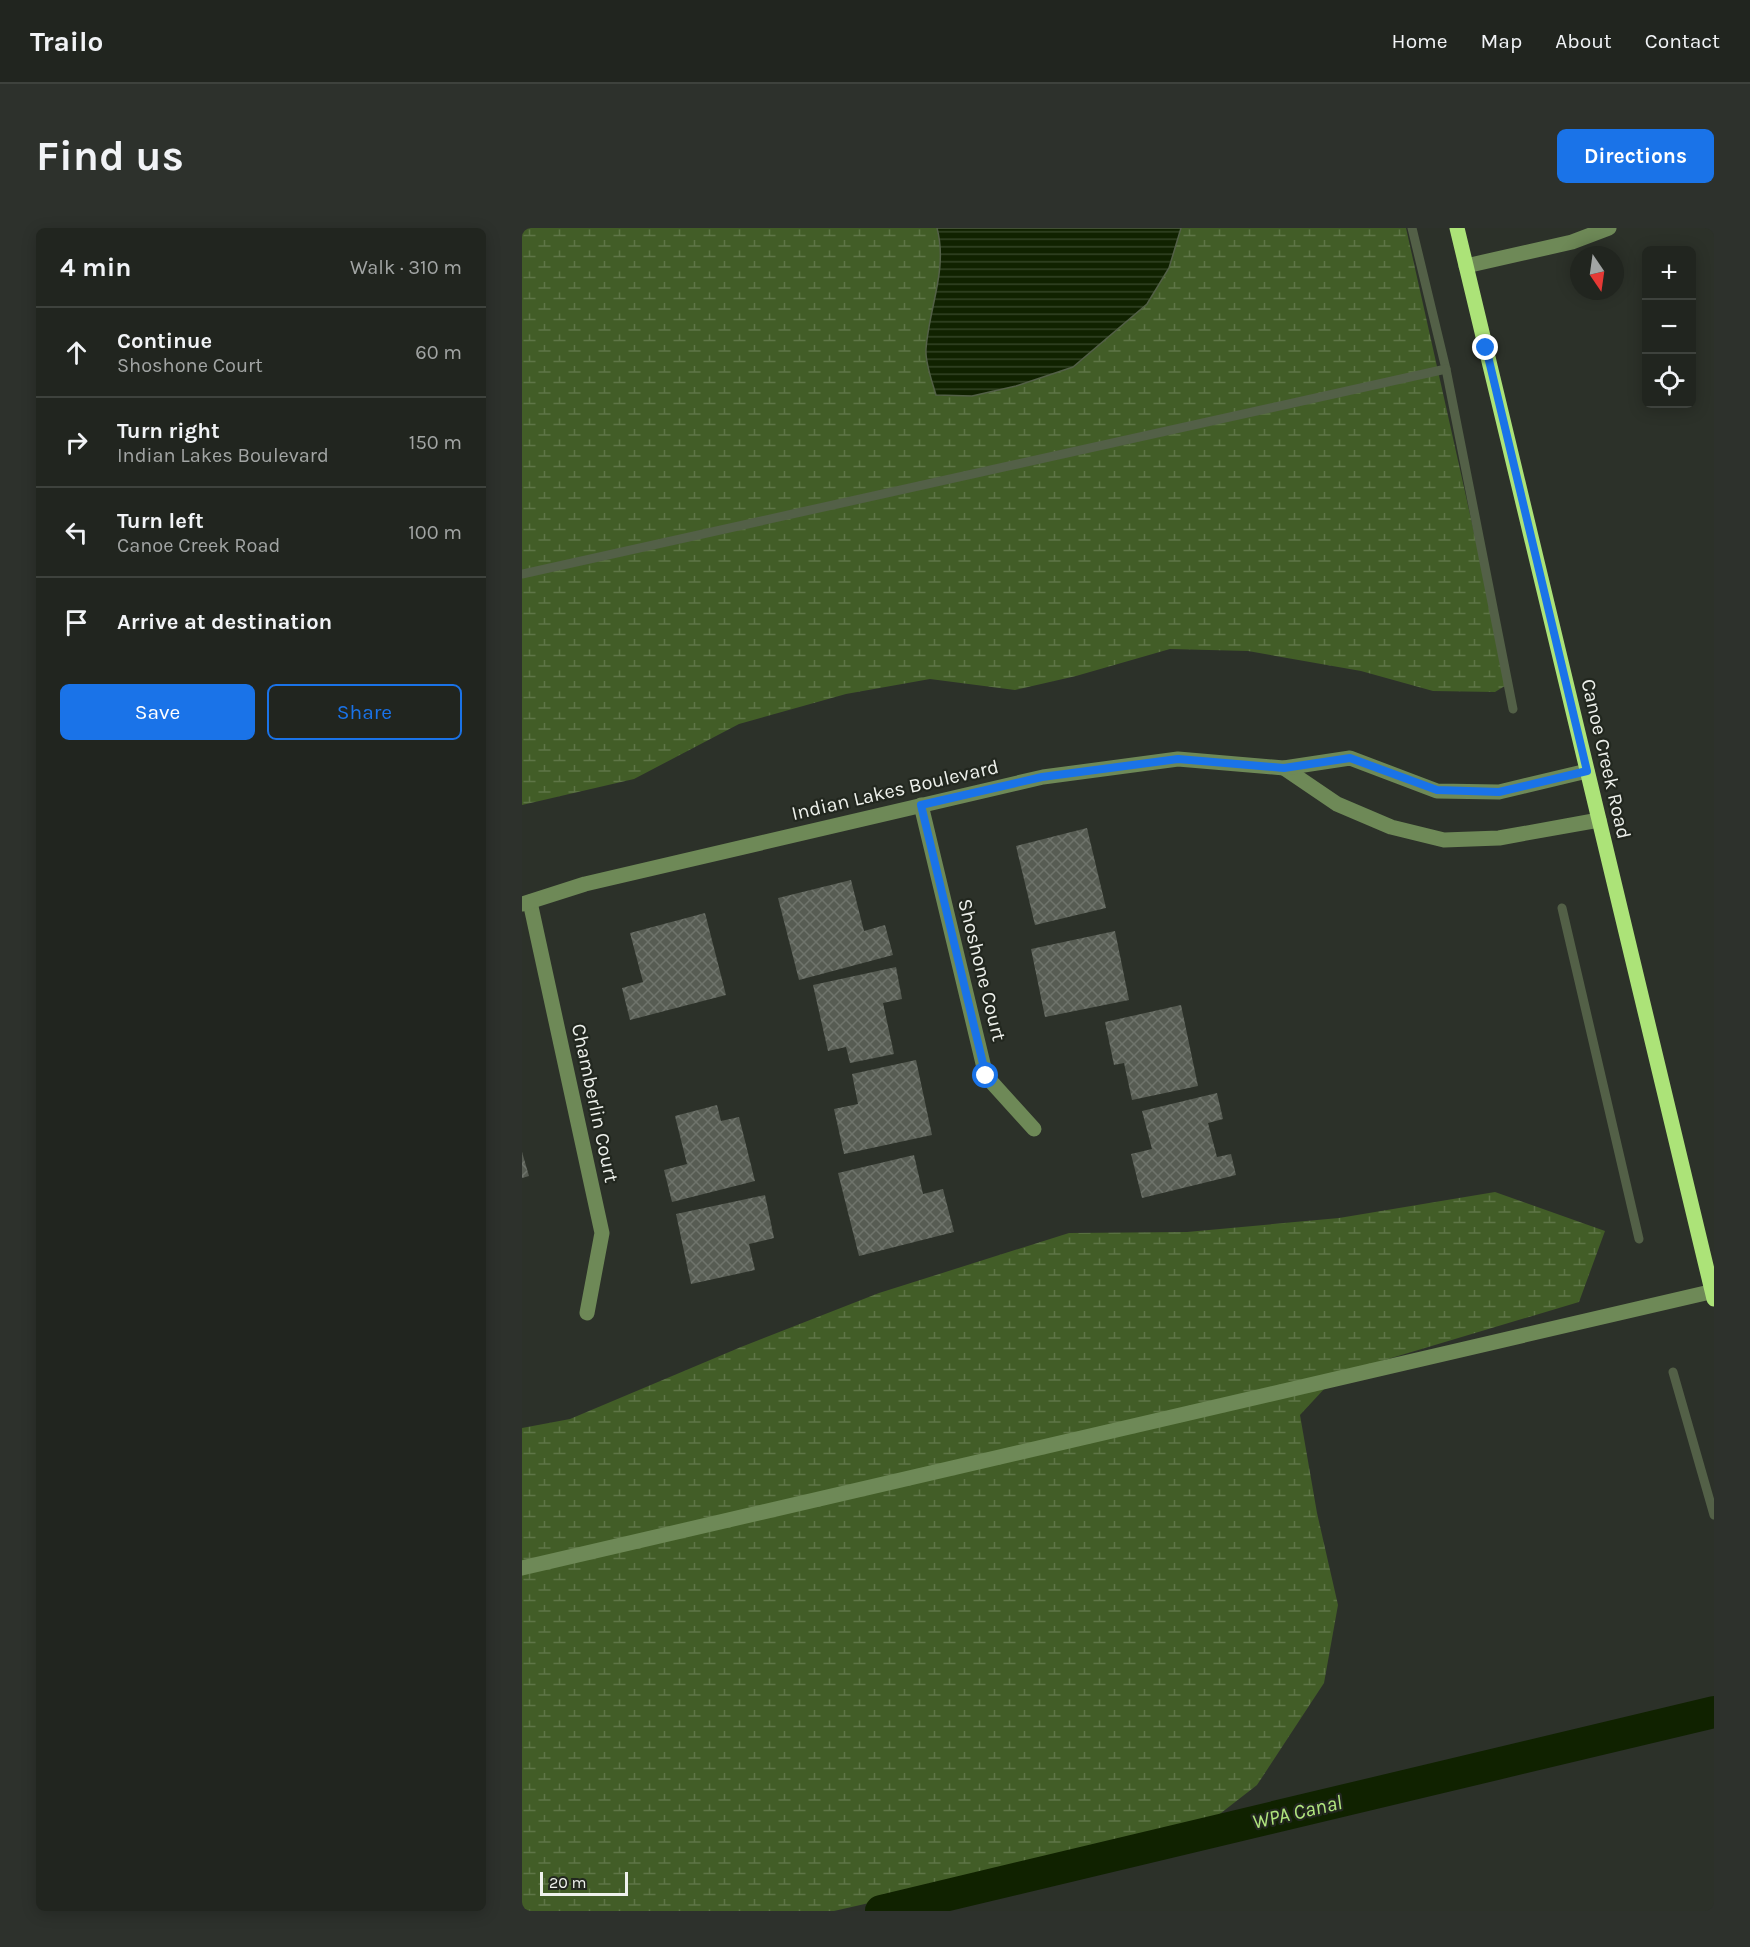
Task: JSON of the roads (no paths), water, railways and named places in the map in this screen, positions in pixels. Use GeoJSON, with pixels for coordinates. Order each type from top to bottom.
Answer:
{"type":"FeatureCollection","features":[{"type":"Feature","properties":{"kind":"main road","name":"Canoe Creek Road"},"geometry":{"type":"LineString","coordinates":[[1457,228],[1713,1294]]}},
{"type":"Feature","properties":{"kind":"street"},"geometry":{"type":"LineString","coordinates":[[1466,266],[1572,242],[1609,228]]}},
{"type":"Feature","properties":{"kind":"street","name":"Indian Lakes Boulevard"},"geometry":{"type":"LineString","coordinates":[[526,903],[585,884],[1042,777],[1178,759],[1284,768],[1350,758],[1437,790],[1499,792],[1587,771]]}},
{"type":"Feature","properties":{"kind":"street","name":"Indian Lakes Boulevard"},"geometry":{"type":"LineString","coordinates":[[1284,768],[1337,804],[1391,827],[1444,840],[1498,838],[1599,820]]}},
{"type":"Feature","properties":{"kind":"street","name":"Shoshone Court"},"geometry":{"type":"LineString","coordinates":[[921,805],[986,1076],[1034,1129]]}},
{"type":"Feature","properties":{"kind":"street","name":"Chamberlin Court"},"geometry":{"type":"LineString","coordinates":[[526,903],[602,1233],[587,1313]]}},
{"type":"Feature","properties":{"kind":"street"},"geometry":{"type":"LineString","coordinates":[[522,1568],[1713,1294]]}},
{"type":"Feature","properties":{"kind":"waterway"},"geometry":{"type":"LineString","coordinates":[[1412,228],[1446,369]]}},
{"type":"Feature","properties":{"kind":"waterway"},"geometry":{"type":"LineString","coordinates":[[522,574],[1446,369],[1513,709]]}},
{"type":"Feature","properties":{"kind":"waterway"},"geometry":{"type":"LineString","coordinates":[[1562,908],[1639,1239]]}},
{"type":"Feature","properties":{"kind":"waterway"},"geometry":{"type":"LineString","coordinates":[[1673,1372],[1714,1515]]}},
{"type":"Feature","properties":{"kind":"waterway","name":"WPA Canal"},"geometry":{"type":"LineString","coordinates":[[881,1911],[1714,1712]]}}]}
